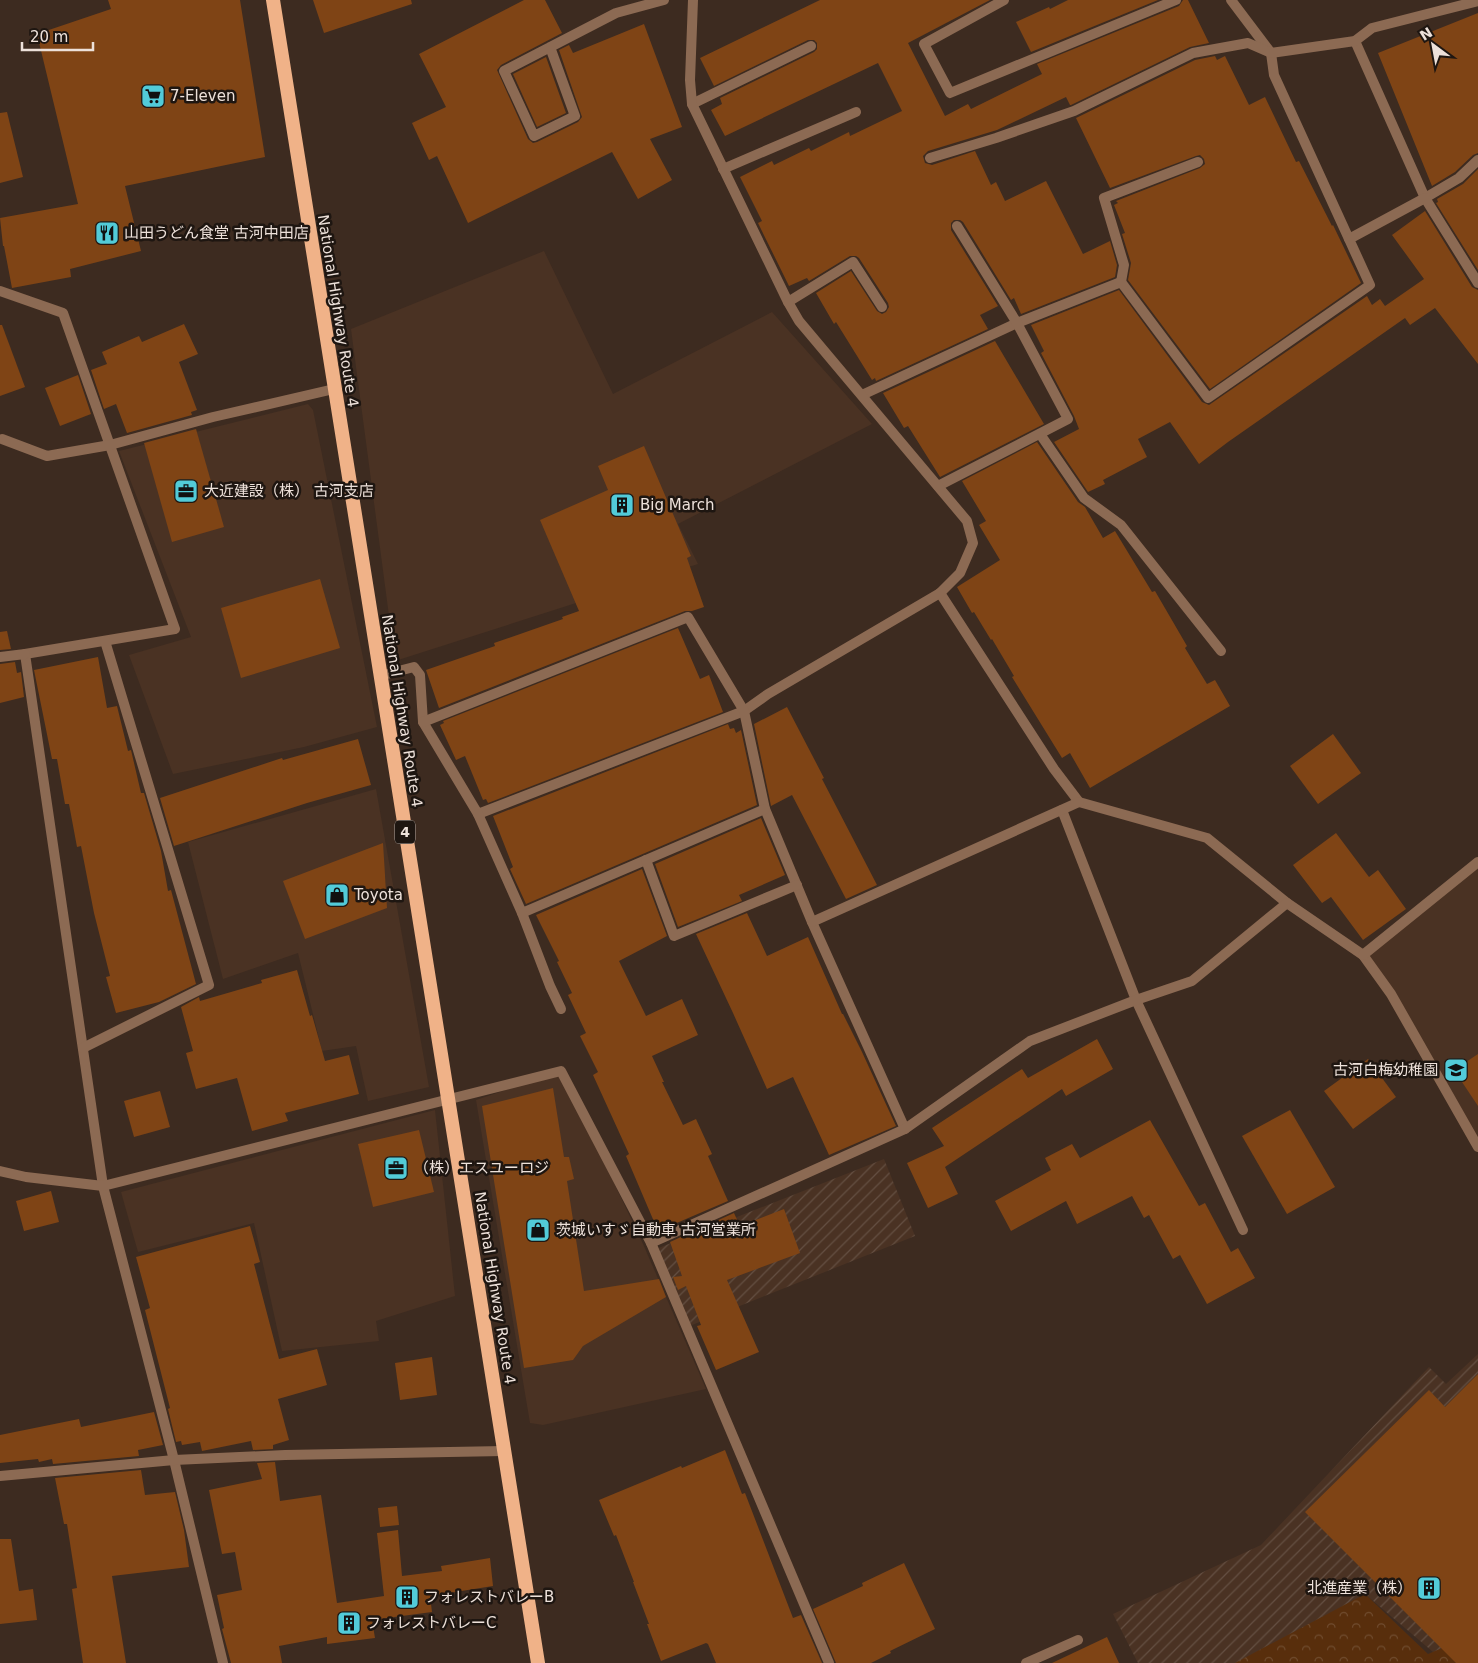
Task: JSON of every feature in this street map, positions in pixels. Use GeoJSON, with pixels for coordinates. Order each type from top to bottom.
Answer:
{"type":"FeatureCollection","features":[{"type":"Feature","properties":{"kind":"highway","name":"National Highway Route 4"},"geometry":{"type":"LineString","coordinates":[[273,0],[379,676],[538,1663]]}},
{"type":"Feature","properties":{"kind":"street"},"geometry":{"type":"LineString","coordinates":[[550,47],[575,116],[534,136],[504,70],[616,12],[664,0]]}},
{"type":"Feature","properties":{"kind":"street"},"geometry":{"type":"LineString","coordinates":[[478,814],[744,711],[768,694],[940,593],[960,573],[973,543],[967,521],[799,321],[788,302],[692,104],[690,80],[693,0]]}},
{"type":"Feature","properties":{"kind":"street"},"geometry":{"type":"LineString","coordinates":[[1004,0],[924,44],[950,93],[1176,0]]}},
{"type":"Feature","properties":{"kind":"street"},"geometry":{"type":"LineString","coordinates":[[1198,162],[1104,198],[1124,265],[1121,282],[1208,398],[1370,285],[1274,74],[1271,53],[1231,0]]}},
{"type":"Feature","properties":{"kind":"street"},"geometry":{"type":"LineString","coordinates":[[930,158],[996,138],[1074,110],[1193,53],[1248,43],[1271,53],[1356,41],[1372,28],[1478,1]]}},
{"type":"Feature","properties":{"kind":"street"},"geometry":{"type":"LineString","coordinates":[[1356,41],[1425,198],[1478,283]]}},
{"type":"Feature","properties":{"kind":"street"},"geometry":{"type":"LineString","coordinates":[[692,104],[811,46]]}},
{"type":"Feature","properties":{"kind":"street"},"geometry":{"type":"LineString","coordinates":[[723,169],[856,112]]}},
{"type":"Feature","properties":{"kind":"street"},"geometry":{"type":"LineString","coordinates":[[1349,239],[1459,178],[1478,160]]}},
{"type":"Feature","properties":{"kind":"street"},"geometry":{"type":"LineString","coordinates":[[938,486],[1068,419],[1018,323],[957,226]]}},
{"type":"Feature","properties":{"kind":"street"},"geometry":{"type":"LineString","coordinates":[[788,302],[853,262],[882,307]]}},
{"type":"Feature","properties":{"kind":"street"},"geometry":{"type":"LineString","coordinates":[[862,394],[1018,323],[1121,282]]}},
{"type":"Feature","properties":{"kind":"street"},"geometry":{"type":"LineString","coordinates":[[0,291],[63,313],[175,630],[0,657]]}},
{"type":"Feature","properties":{"kind":"street"},"geometry":{"type":"LineString","coordinates":[[2,439],[48,456],[110,445],[213,417],[334,389]]}},
{"type":"Feature","properties":{"kind":"street"},"geometry":{"type":"LineString","coordinates":[[1040,434],[1084,498],[1122,524],[1221,651]]}},
{"type":"Feature","properties":{"kind":"street"},"geometry":{"type":"LineString","coordinates":[[940,593],[1054,769],[1079,802],[1207,838],[1287,903],[1362,955],[1391,994],[1478,1146]]}},
{"type":"Feature","properties":{"kind":"street"},"geometry":{"type":"LineString","coordinates":[[423,722],[688,617],[744,711],[765,809],[812,922],[905,1129]]}},
{"type":"Feature","properties":{"kind":"street"},"geometry":{"type":"LineString","coordinates":[[82,1048],[209,985],[105,641]]}},
{"type":"Feature","properties":{"kind":"street"},"geometry":{"type":"LineString","coordinates":[[25,654],[103,1186],[174,1460],[223,1663]]}},
{"type":"Feature","properties":{"kind":"street"},"geometry":{"type":"LineString","coordinates":[[379,676],[414,667],[420,674],[423,722],[478,814],[522,913],[550,986],[561,1009]]}},
{"type":"Feature","properties":{"kind":"street"},"geometry":{"type":"LineString","coordinates":[[812,922],[1079,802]]}},
{"type":"Feature","properties":{"kind":"street"},"geometry":{"type":"LineString","coordinates":[[522,913],[765,809]]}},
{"type":"Feature","properties":{"kind":"street"},"geometry":{"type":"LineString","coordinates":[[1062,810],[1136,1000],[1243,1230]]}},
{"type":"Feature","properties":{"kind":"street"},"geometry":{"type":"LineString","coordinates":[[646,860],[674,936],[797,885]]}},
{"type":"Feature","properties":{"kind":"street"},"geometry":{"type":"LineString","coordinates":[[1362,955],[1478,862]]}},
{"type":"Feature","properties":{"kind":"street"},"geometry":{"type":"LineString","coordinates":[[651,1243],[905,1129],[1030,1041],[1136,1000],[1192,981],[1287,903]]}},
{"type":"Feature","properties":{"kind":"street"},"geometry":{"type":"LineString","coordinates":[[0,1171],[103,1186],[561,1070],[585,1120],[651,1243],[829,1663]]}},
{"type":"Feature","properties":{"kind":"street"},"geometry":{"type":"LineString","coordinates":[[0,1476],[174,1460],[285,1455],[504,1451]]}},
{"type":"Feature","properties":{"kind":"street"},"geometry":{"type":"LineString","coordinates":[[1026,1663],[1078,1640]]}},
{"type":"Feature","properties":{"kind":"shaded area"},"geometry":{"type":"Polygon","coordinates":[[[544,251],[613,394],[772,312],[872,424],[678,524],[698,564],[395,661],[351,329],[544,251]]]}},
{"type":"Feature","properties":{"kind":"shaded area"},"geometry":{"type":"Polygon","coordinates":[[[308,404],[313,410],[377,727],[304,747],[173,774],[129,655],[191,637],[119,451],[308,404]]]}},
{"type":"Feature","properties":{"kind":"shaded area"},"geometry":{"type":"Polygon","coordinates":[[[376,789],[429,1087],[368,1101],[356,1046],[322,1051],[298,953],[223,979],[188,842],[376,789]]]}},
{"type":"Feature","properties":{"kind":"shaded area","name":"古河白梅幼稚園"},"geometry":{"type":"Polygon","coordinates":[[[1478,862],[1478,1147],[1363,955],[1478,862]]]}},
{"type":"Feature","properties":{"kind":"shaded area"},"geometry":{"type":"Polygon","coordinates":[[[561,1071],[643,1244],[706,1389],[543,1425],[530,1423],[476,1100],[561,1071]]]}},
{"type":"Feature","properties":{"kind":"shaded area"},"geometry":{"type":"Polygon","coordinates":[[[435,1110],[455,1296],[376,1321],[379,1341],[282,1351],[254,1223],[138,1252],[121,1192],[435,1110]]]}},
{"type":"Feature","properties":{"kind":"shaded area"},"geometry":{"type":"Polygon","coordinates":[[[884,1159],[915,1236],[687,1327],[656,1249],[884,1159]]]}},
{"type":"Feature","properties":{"kind":"shaded area"},"geometry":{"type":"Polygon","coordinates":[[[1478,1354],[1478,1663],[1446,1663],[1365,1594],[1246,1663],[1138,1663],[1113,1614],[1261,1545],[1429,1367],[1446,1384],[1478,1354]]]}},
{"type":"Feature","properties":{"kind":"green space"},"geometry":{"type":"Polygon","coordinates":[[[1365,1594],[1428,1654],[1478,1633],[1478,1663],[1235,1663],[1365,1594]]]}},
{"type":"Feature","properties":{"kind":"building","name":"7-Eleven"},"geometry":{"type":"Polygon","coordinates":[[[108,0],[240,0],[265,157],[125,186],[141,251],[70,269],[71,277],[12,288],[3,246],[0,218],[78,204],[37,34],[111,9],[108,0]]]}},
{"type":"Feature","properties":{"kind":"building"},"geometry":{"type":"Polygon","coordinates":[[[313,0],[411,0],[412,4],[324,33],[313,0]]]}},
{"type":"Feature","properties":{"kind":"building"},"geometry":{"type":"Polygon","coordinates":[[[524,0],[545,0],[562,33],[501,65],[497,70],[528,139],[533,143],[537,142],[578,122],[582,117],[559,50],[569,45],[573,53],[644,24],[682,127],[650,139],[672,180],[638,199],[612,152],[468,223],[437,156],[429,160],[412,123],[446,107],[419,54],[524,0]]]}},
{"type":"Feature","properties":{"kind":"building"},"geometry":{"type":"Polygon","coordinates":[[[820,0],[990,0],[908,43],[945,116],[968,104],[971,109],[1042,74],[1037,64],[1179,6],[1183,0],[1188,0],[1209,43],[1190,47],[1071,105],[1066,97],[997,130],[928,151],[923,156],[925,163],[932,165],[975,151],[991,185],[996,182],[1005,201],[1046,181],[1083,254],[1110,241],[1117,265],[1115,277],[1021,314],[1014,298],[1011,300],[963,222],[954,220],[951,223],[951,230],[998,306],[980,315],[988,329],[876,381],[875,378],[872,380],[836,322],[834,324],[816,293],[851,271],[877,311],[882,314],[886,312],[889,307],[888,303],[859,258],[850,256],[809,281],[807,278],[789,286],[758,223],[762,221],[740,177],[772,161],[774,165],[809,148],[811,151],[849,132],[850,136],[902,111],[878,63],[725,136],[711,110],[722,104],[720,98],[814,52],[817,49],[817,43],[814,40],[808,40],[714,86],[700,58],[820,0]]]}},
{"type":"Feature","properties":{"kind":"building"},"geometry":{"type":"Polygon","coordinates":[[[1068,0],[1158,0],[1031,52],[1016,22],[1068,0]]]}},
{"type":"Feature","properties":{"kind":"building"},"geometry":{"type":"Polygon","coordinates":[[[1478,13],[1478,153],[1473,155],[1455,172],[1432,186],[1378,53],[1478,13]]]}},
{"type":"Feature","properties":{"kind":"building"},"geometry":{"type":"Polygon","coordinates":[[[1215,56],[1217,60],[1225,56],[1249,105],[1265,97],[1296,162],[1299,161],[1361,283],[1210,389],[1128,280],[1131,263],[1122,234],[1125,233],[1114,205],[1118,203],[1116,201],[1200,168],[1205,164],[1204,159],[1200,155],[1196,156],[1110,188],[1076,118],[1195,60],[1215,56]]]}},
{"type":"Feature","properties":{"kind":"building"},"geometry":{"type":"Polygon","coordinates":[[[546,57],[566,113],[537,127],[513,74],[546,57]]]}},
{"type":"Feature","properties":{"kind":"building"},"geometry":{"type":"Polygon","coordinates":[[[7,112],[23,177],[0,183],[0,113],[7,112]]]}},
{"type":"Feature","properties":{"kind":"building"},"geometry":{"type":"Polygon","coordinates":[[[1478,169],[1478,270],[1436,203],[1438,202],[1437,199],[1463,184],[1478,169]]]}},
{"type":"Feature","properties":{"kind":"building"},"geometry":{"type":"Polygon","coordinates":[[[1425,211],[1472,287],[1478,290],[1478,364],[1435,308],[1410,325],[1405,318],[1199,464],[1170,422],[1138,439],[1147,457],[1103,480],[1105,484],[1088,492],[1054,442],[1079,429],[1041,353],[1044,351],[1031,325],[1119,290],[1202,402],[1209,405],[1367,296],[1372,305],[1380,299],[1385,306],[1424,279],[1392,235],[1425,211]]]}},
{"type":"Feature","properties":{"kind":"building"},"geometry":{"type":"Polygon","coordinates":[[[184,324],[198,354],[179,362],[197,410],[191,412],[192,415],[127,433],[116,404],[104,409],[91,370],[107,364],[102,352],[139,336],[142,342],[184,324]]]}},
{"type":"Feature","properties":{"kind":"building"},"geometry":{"type":"Polygon","coordinates":[[[0,325],[2,325],[25,387],[0,396],[0,325]]]}},
{"type":"Feature","properties":{"kind":"building"},"geometry":{"type":"Polygon","coordinates":[[[995,341],[1044,424],[940,477],[908,426],[904,428],[883,393],[995,341]]]}},
{"type":"Feature","properties":{"kind":"building"},"geometry":{"type":"Polygon","coordinates":[[[78,375],[91,414],[60,426],[45,388],[78,375]]]}},
{"type":"Feature","properties":{"kind":"building","name":"大近建設（株） 古河支店"},"geometry":{"type":"Polygon","coordinates":[[[196,429],[224,527],[172,542],[144,443],[196,429]]]}},
{"type":"Feature","properties":{"kind":"building"},"geometry":{"type":"Polygon","coordinates":[[[1037,442],[1078,502],[1085,507],[1103,538],[1115,531],[1152,592],[1155,591],[1187,646],[1185,648],[1207,684],[1215,680],[1230,706],[1090,788],[1070,753],[1062,758],[1012,677],[1014,676],[992,639],[974,612],[972,613],[957,587],[1000,560],[979,525],[986,521],[962,481],[1037,442]]]}},
{"type":"Feature","properties":{"kind":"building"},"geometry":{"type":"Polygon","coordinates":[[[644,446],[691,556],[687,558],[704,607],[685,611],[439,708],[426,670],[495,646],[494,643],[563,619],[562,617],[579,611],[540,520],[608,490],[598,466],[644,446]]]}},
{"type":"Feature","properties":{"kind":"building"},"geometry":{"type":"Polygon","coordinates":[[[320,579],[340,648],[241,678],[221,608],[320,579]]]}},
{"type":"Feature","properties":{"kind":"building"},"geometry":{"type":"Polygon","coordinates":[[[678,628],[700,679],[709,675],[723,712],[488,803],[486,799],[483,800],[465,756],[456,760],[440,725],[444,723],[443,721],[678,628]]]}},
{"type":"Feature","properties":{"kind":"building"},"geometry":{"type":"Polygon","coordinates":[[[7,631],[11,649],[0,650],[0,632],[7,631]]]}},
{"type":"Feature","properties":{"kind":"building"},"geometry":{"type":"Polygon","coordinates":[[[98,657],[107,708],[117,706],[128,751],[131,750],[141,793],[144,793],[161,851],[168,891],[171,890],[196,984],[159,1002],[116,1013],[106,977],[110,976],[94,913],[81,846],[77,847],[69,804],[65,804],[57,759],[52,759],[34,670],[98,657]]]}},
{"type":"Feature","properties":{"kind":"building"},"geometry":{"type":"Polygon","coordinates":[[[15,662],[17,673],[21,672],[24,697],[0,703],[0,664],[15,662]]]}},
{"type":"Feature","properties":{"kind":"building"},"geometry":{"type":"Polygon","coordinates":[[[787,707],[877,885],[846,899],[792,795],[771,806],[754,724],[787,707]]]}},
{"type":"Feature","properties":{"kind":"building"},"geometry":{"type":"Polygon","coordinates":[[[728,724],[730,729],[734,728],[736,733],[741,730],[757,805],[526,904],[510,869],[513,867],[493,816],[728,724]]]}},
{"type":"Feature","properties":{"kind":"building"},"geometry":{"type":"Polygon","coordinates":[[[1333,734],[1361,773],[1318,804],[1290,766],[1333,734]]]}},
{"type":"Feature","properties":{"kind":"building"},"geometry":{"type":"Polygon","coordinates":[[[358,739],[371,785],[307,803],[174,846],[160,798],[282,758],[283,760],[358,739]]]}},
{"type":"Feature","properties":{"kind":"building"},"geometry":{"type":"Polygon","coordinates":[[[761,818],[785,875],[739,895],[742,901],[678,927],[655,864],[761,818]]]}},
{"type":"Feature","properties":{"kind":"building"},"geometry":{"type":"Polygon","coordinates":[[[1336,833],[1369,877],[1378,870],[1406,909],[1363,940],[1331,897],[1322,903],[1293,865],[1336,833]]]}},
{"type":"Feature","properties":{"kind":"building","name":"Toyota"},"geometry":{"type":"Polygon","coordinates":[[[383,843],[387,908],[305,939],[283,881],[383,843]]]}},
{"type":"Feature","properties":{"kind":"building"},"geometry":{"type":"Polygon","coordinates":[[[642,869],[667,936],[619,961],[646,1016],[682,999],[698,1035],[652,1056],[664,1082],[662,1082],[683,1125],[696,1119],[712,1154],[708,1156],[728,1201],[658,1231],[626,1156],[629,1154],[593,1075],[598,1072],[580,1036],[586,1033],[568,995],[572,993],[557,962],[559,961],[536,915],[642,869]]]}},
{"type":"Feature","properties":{"kind":"building"},"geometry":{"type":"Polygon","coordinates":[[[747,913],[767,956],[808,937],[842,1014],[862,1052],[896,1126],[829,1155],[793,1077],[767,1089],[696,934],[747,913]]]}},
{"type":"Feature","properties":{"kind":"building"},"geometry":{"type":"Polygon","coordinates":[[[297,970],[325,1061],[349,1055],[359,1094],[285,1113],[288,1121],[252,1131],[237,1078],[196,1089],[186,1053],[193,1051],[181,1007],[199,997],[200,1001],[262,983],[261,980],[297,970]]]}},
{"type":"Feature","properties":{"kind":"building"},"geometry":{"type":"Polygon","coordinates":[[[1097,1039],[1113,1069],[1066,1096],[1062,1089],[945,1167],[958,1194],[928,1208],[907,1163],[944,1146],[932,1128],[1022,1069],[1028,1078],[1097,1039]]]}},
{"type":"Feature","properties":{"kind":"building"},"geometry":{"type":"Polygon","coordinates":[[[1478,1054],[1478,1106],[1454,1070],[1478,1054]]]}},
{"type":"Feature","properties":{"kind":"building"},"geometry":{"type":"Polygon","coordinates":[[[1368,1059],[1396,1097],[1353,1129],[1324,1091],[1368,1059]]]}},
{"type":"Feature","properties":{"kind":"building","name":"茨城いすゞ自動車 古河営業所"},"geometry":{"type":"Polygon","coordinates":[[[553,1088],[564,1157],[569,1157],[574,1179],[567,1181],[584,1291],[659,1279],[666,1297],[583,1346],[573,1360],[524,1368],[482,1106],[553,1088]]]}},
{"type":"Feature","properties":{"kind":"building"},"geometry":{"type":"Polygon","coordinates":[[[160,1091],[170,1127],[134,1137],[124,1101],[160,1091]]]}},
{"type":"Feature","properties":{"kind":"building"},"geometry":{"type":"Polygon","coordinates":[[[1290,1110],[1335,1187],[1287,1214],[1242,1136],[1290,1110]]]}},
{"type":"Feature","properties":{"kind":"building"},"geometry":{"type":"Polygon","coordinates":[[[1150,1120],[1199,1206],[1205,1203],[1231,1252],[1238,1248],[1255,1278],[1207,1304],[1180,1255],[1173,1259],[1149,1215],[1144,1218],[1132,1196],[1077,1224],[1066,1201],[1011,1231],[995,1201],[1051,1170],[1045,1158],[1072,1144],[1080,1158],[1150,1120]]]}},
{"type":"Feature","properties":{"kind":"building","name":"（株）エスユーロジ"},"geometry":{"type":"Polygon","coordinates":[[[419,1130],[434,1192],[373,1207],[358,1144],[419,1130]]]}},
{"type":"Feature","properties":{"kind":"building"},"geometry":{"type":"Polygon","coordinates":[[[51,1191],[59,1222],[24,1231],[16,1201],[51,1191]]]}},
{"type":"Feature","properties":{"kind":"building"},"geometry":{"type":"Polygon","coordinates":[[[784,1209],[800,1253],[727,1280],[759,1352],[716,1370],[697,1326],[701,1325],[686,1286],[678,1290],[673,1277],[682,1276],[670,1242],[734,1213],[740,1226],[784,1209]]]}},
{"type":"Feature","properties":{"kind":"building"},"geometry":{"type":"Polygon","coordinates":[[[250,1226],[260,1262],[254,1264],[279,1359],[317,1349],[327,1385],[278,1399],[289,1440],[273,1445],[273,1449],[253,1450],[251,1441],[202,1451],[200,1442],[182,1445],[181,1441],[176,1442],[168,1409],[170,1408],[145,1310],[150,1308],[136,1257],[250,1226]]]}},
{"type":"Feature","properties":{"kind":"building"},"geometry":{"type":"Polygon","coordinates":[[[432,1357],[437,1395],[400,1400],[395,1363],[432,1357]]]}},
{"type":"Feature","properties":{"kind":"building","name":"北進産業（株）"},"geometry":{"type":"Polygon","coordinates":[[[1478,1374],[1478,1663],[1456,1663],[1305,1512],[1429,1390],[1445,1407],[1478,1374]]]}},
{"type":"Feature","properties":{"kind":"building"},"geometry":{"type":"Polygon","coordinates":[[[154,1412],[163,1445],[138,1450],[139,1456],[53,1464],[52,1459],[39,1462],[38,1459],[0,1463],[0,1435],[79,1419],[81,1427],[154,1412]]]}},
{"type":"Feature","properties":{"kind":"building"},"geometry":{"type":"Polygon","coordinates":[[[725,1450],[742,1494],[745,1493],[793,1618],[801,1615],[822,1663],[716,1663],[706,1643],[661,1661],[616,1535],[614,1536],[599,1500],[725,1450]]]}},
{"type":"Feature","properties":{"kind":"building"},"geometry":{"type":"Polygon","coordinates":[[[275,1462],[280,1501],[321,1495],[337,1603],[384,1596],[377,1533],[398,1530],[402,1576],[442,1571],[441,1566],[490,1558],[493,1586],[430,1596],[432,1612],[372,1620],[375,1638],[327,1644],[327,1637],[279,1646],[282,1663],[231,1663],[222,1629],[224,1628],[217,1595],[242,1590],[235,1552],[222,1554],[209,1490],[262,1479],[257,1463],[275,1462]]]}},
{"type":"Feature","properties":{"kind":"building"},"geometry":{"type":"Polygon","coordinates":[[[141,1470],[145,1495],[175,1492],[184,1530],[189,1567],[112,1576],[126,1663],[83,1663],[72,1589],[77,1588],[67,1524],[64,1524],[55,1478],[141,1470]]]}},
{"type":"Feature","properties":{"kind":"building"},"geometry":{"type":"Polygon","coordinates":[[[397,1506],[399,1525],[380,1527],[378,1508],[397,1506]]]}},
{"type":"Feature","properties":{"kind":"building"},"geometry":{"type":"Polygon","coordinates":[[[0,1539],[11,1539],[19,1591],[33,1589],[37,1620],[0,1624],[0,1539]]]}},
{"type":"Feature","properties":{"kind":"building"},"geometry":{"type":"Polygon","coordinates":[[[904,1563],[935,1629],[890,1651],[891,1653],[871,1663],[836,1663],[813,1609],[863,1586],[862,1583],[904,1563]]]}},
{"type":"Feature","properties":{"kind":"building"},"geometry":{"type":"Polygon","coordinates":[[[1107,1637],[1119,1663],[1052,1663],[1107,1637]]]}},
{"type":"Feature","properties":{"kind":"place","name":"7-Eleven"},"geometry":{"type":"Point","coordinates":[153,96]}},
{"type":"Feature","properties":{"kind":"place","name":"山田うどん食堂 古河中田店"},"geometry":{"type":"Point","coordinates":[107,233]}},
{"type":"Feature","properties":{"kind":"place","name":"大近建設（株） 古河支店"},"geometry":{"type":"Point","coordinates":[186,491]}},
{"type":"Feature","properties":{"kind":"place","name":"Big March"},"geometry":{"type":"Point","coordinates":[622,505]}},
{"type":"Feature","properties":{"kind":"place","name":"Toyota"},"geometry":{"type":"Point","coordinates":[337,895]}},
{"type":"Feature","properties":{"kind":"place","name":"古河白梅幼稚園"},"geometry":{"type":"Point","coordinates":[1456,1070]}},
{"type":"Feature","properties":{"kind":"place","name":"（株）エスユーロジ"},"geometry":{"type":"Point","coordinates":[396,1168]}},
{"type":"Feature","properties":{"kind":"place","name":"茨城いすゞ自動車 古河営業所"},"geometry":{"type":"Point","coordinates":[538,1230]}},
{"type":"Feature","properties":{"kind":"place","name":"北進産業（株）"},"geometry":{"type":"Point","coordinates":[1429,1588]}},
{"type":"Feature","properties":{"kind":"place","name":"フォレストバレーB"},"geometry":{"type":"Point","coordinates":[407,1597]}},
{"type":"Feature","properties":{"kind":"place","name":"フォレストバレーC"},"geometry":{"type":"Point","coordinates":[349,1623]}}]}
